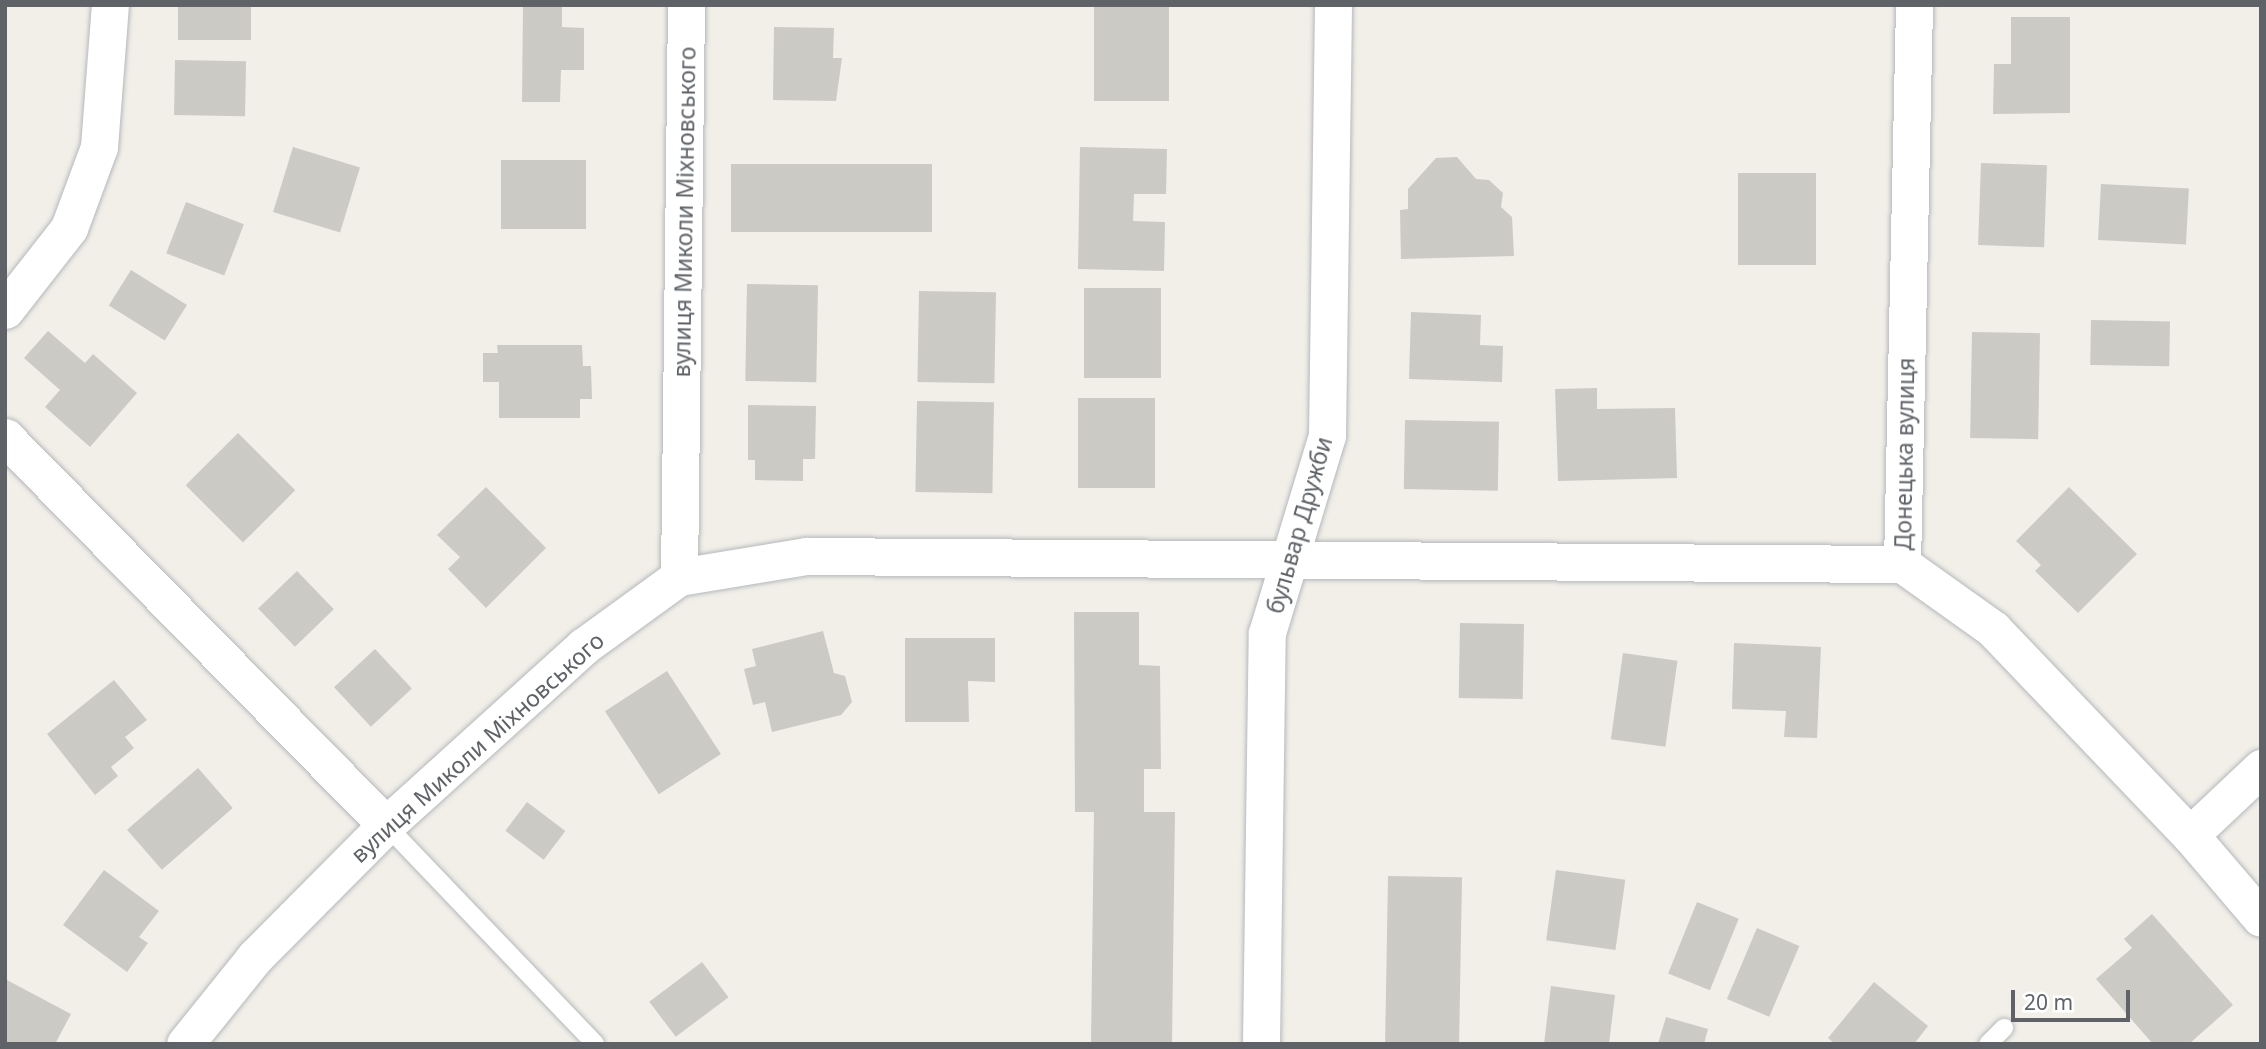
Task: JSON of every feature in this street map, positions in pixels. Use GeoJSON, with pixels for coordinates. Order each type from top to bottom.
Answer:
{"type":"FeatureCollection","features":[{"type":"Feature","properties":{"kind":"street"},"geometry":{"type":"LineString","coordinates":[[5,310],[69,228],[99,147],[110,5]]}},
{"type":"Feature","properties":{"kind":"street","name":"вулиця Миколи Міхновського"},"geometry":{"type":"LineString","coordinates":[[185,1044],[255,957],[386,825],[584,646],[679,577],[686,5]]}},
{"type":"Feature","properties":{"kind":"street","name":"бульвар Дружби"},"geometry":{"type":"LineString","coordinates":[[1261,1044],[1268,633],[1328,436],[1333,5]]}},
{"type":"Feature","properties":{"kind":"street","name":"Донецька вулиця"},"geometry":{"type":"LineString","coordinates":[[1914,5],[1902,564],[1993,629],[2190,835],[2261,918]]}},
{"type":"Feature","properties":{"kind":"street"},"geometry":{"type":"LineString","coordinates":[[5,437],[386,825]]}},
{"type":"Feature","properties":{"kind":"street"},"geometry":{"type":"LineString","coordinates":[[679,577],[806,556],[1902,564]]}},
{"type":"Feature","properties":{"kind":"street"},"geometry":{"type":"LineString","coordinates":[[2190,835],[2261,768]]}},
{"type":"Feature","properties":{"kind":"lane"},"geometry":{"type":"LineString","coordinates":[[386,825],[595,1044]]}},
{"type":"Feature","properties":{"kind":"lane"},"geometry":{"type":"LineString","coordinates":[[1988,1044],[2004,1028]]}},
{"type":"Feature","properties":{"kind":"building"},"geometry":{"type":"Polygon","coordinates":[[[178,5],[251,5],[251,40],[178,40],[178,5]]]}},
{"type":"Feature","properties":{"kind":"building"},"geometry":{"type":"Polygon","coordinates":[[[523,5],[562,5],[562,27],[584,28],[584,70],[561,70],[560,102],[522,102],[523,5]]]}},
{"type":"Feature","properties":{"kind":"building"},"geometry":{"type":"Polygon","coordinates":[[[1094,5],[1169,5],[1169,101],[1094,101],[1094,5]]]}},
{"type":"Feature","properties":{"kind":"building"},"geometry":{"type":"Polygon","coordinates":[[[2011,17],[2070,17],[2070,113],[1993,114],[1994,64],[2011,64],[2011,17]]]}},
{"type":"Feature","properties":{"kind":"building"},"geometry":{"type":"Polygon","coordinates":[[[774,27],[834,28],[833,58],[842,58],[836,101],[773,100],[774,27]]]}},
{"type":"Feature","properties":{"kind":"building"},"geometry":{"type":"Polygon","coordinates":[[[175,60],[246,61],[245,116],[174,115],[175,60]]]}},
{"type":"Feature","properties":{"kind":"building"},"geometry":{"type":"Polygon","coordinates":[[[293,147],[360,167],[340,232],[273,212],[293,147]]]}},
{"type":"Feature","properties":{"kind":"building"},"geometry":{"type":"Polygon","coordinates":[[[1080,147],[1167,149],[1166,194],[1134,194],[1133,221],[1165,222],[1164,271],[1078,269],[1080,147]]]}},
{"type":"Feature","properties":{"kind":"building"},"geometry":{"type":"Polygon","coordinates":[[[1457,157],[1476,179],[1489,180],[1503,193],[1501,207],[1512,217],[1514,256],[1401,259],[1400,210],[1408,209],[1408,189],[1436,158],[1457,157]]]}},
{"type":"Feature","properties":{"kind":"building"},"geometry":{"type":"Polygon","coordinates":[[[501,160],[586,160],[586,229],[501,229],[501,160]]]}},
{"type":"Feature","properties":{"kind":"building"},"geometry":{"type":"Polygon","coordinates":[[[1981,163],[2047,165],[2044,247],[1978,245],[1981,163]]]}},
{"type":"Feature","properties":{"kind":"building"},"geometry":{"type":"Polygon","coordinates":[[[731,164],[932,164],[932,232],[731,232],[731,164]]]}},
{"type":"Feature","properties":{"kind":"building"},"geometry":{"type":"Polygon","coordinates":[[[1738,173],[1816,173],[1816,265],[1738,265],[1738,173]]]}},
{"type":"Feature","properties":{"kind":"building"},"geometry":{"type":"Polygon","coordinates":[[[2101,184],[2189,189],[2186,245],[2098,240],[2101,184]]]}},
{"type":"Feature","properties":{"kind":"building"},"geometry":{"type":"Polygon","coordinates":[[[186,202],[244,224],[224,276],[166,253],[186,202]]]}},
{"type":"Feature","properties":{"kind":"building"},"geometry":{"type":"Polygon","coordinates":[[[131,270],[187,305],[165,341],[109,306],[131,270]]]}},
{"type":"Feature","properties":{"kind":"building"},"geometry":{"type":"Polygon","coordinates":[[[747,284],[818,285],[816,382],[745,381],[747,284]]]}},
{"type":"Feature","properties":{"kind":"building"},"geometry":{"type":"Polygon","coordinates":[[[1084,288],[1161,288],[1161,378],[1084,378],[1084,288]]]}},
{"type":"Feature","properties":{"kind":"building"},"geometry":{"type":"Polygon","coordinates":[[[919,291],[996,292],[994,383],[917,382],[919,291]]]}},
{"type":"Feature","properties":{"kind":"building"},"geometry":{"type":"Polygon","coordinates":[[[1411,312],[1481,315],[1480,345],[1503,346],[1502,382],[1409,379],[1411,312]]]}},
{"type":"Feature","properties":{"kind":"building"},"geometry":{"type":"Polygon","coordinates":[[[2091,320],[2170,321],[2169,366],[2090,365],[2091,320]]]}},
{"type":"Feature","properties":{"kind":"building"},"geometry":{"type":"Polygon","coordinates":[[[48,331],[85,363],[93,354],[137,393],[90,447],[45,407],[60,390],[24,358],[48,331]]]}},
{"type":"Feature","properties":{"kind":"building"},"geometry":{"type":"Polygon","coordinates":[[[1972,332],[2040,333],[2038,439],[1970,438],[1972,332]]]}},
{"type":"Feature","properties":{"kind":"building"},"geometry":{"type":"Polygon","coordinates":[[[497,345],[582,345],[583,366],[591,366],[592,399],[580,399],[580,418],[499,418],[499,382],[483,382],[483,353],[498,353],[497,345]]]}},
{"type":"Feature","properties":{"kind":"building"},"geometry":{"type":"Polygon","coordinates":[[[1597,388],[1597,409],[1675,408],[1677,478],[1558,481],[1555,389],[1597,388]]]}},
{"type":"Feature","properties":{"kind":"building"},"geometry":{"type":"Polygon","coordinates":[[[1078,398],[1155,398],[1155,488],[1078,488],[1078,398]]]}},
{"type":"Feature","properties":{"kind":"building"},"geometry":{"type":"Polygon","coordinates":[[[917,401],[994,402],[992,493],[915,492],[917,401]]]}},
{"type":"Feature","properties":{"kind":"building"},"geometry":{"type":"Polygon","coordinates":[[[748,405],[816,406],[815,459],[803,459],[803,481],[755,480],[755,460],[748,460],[748,405]]]}},
{"type":"Feature","properties":{"kind":"building"},"geometry":{"type":"Polygon","coordinates":[[[1405,420],[1499,422],[1498,491],[1404,489],[1405,420]]]}},
{"type":"Feature","properties":{"kind":"building"},"geometry":{"type":"Polygon","coordinates":[[[238,433],[295,490],[243,543],[186,485],[238,433]]]}},
{"type":"Feature","properties":{"kind":"building"},"geometry":{"type":"Polygon","coordinates":[[[486,487],[546,548],[486,608],[448,569],[460,557],[437,535],[486,487]]]}},
{"type":"Feature","properties":{"kind":"building"},"geometry":{"type":"Polygon","coordinates":[[[2069,487],[2137,554],[2078,613],[2035,571],[2041,565],[2016,541],[2069,487]]]}},
{"type":"Feature","properties":{"kind":"building"},"geometry":{"type":"Polygon","coordinates":[[[297,571],[334,609],[295,647],[258,609],[297,571]]]}},
{"type":"Feature","properties":{"kind":"building"},"geometry":{"type":"Polygon","coordinates":[[[1074,612],[1139,612],[1139,665],[1160,666],[1161,769],[1144,769],[1144,812],[1175,812],[1172,1044],[1091,1044],[1094,812],[1075,812],[1074,612]]]}},
{"type":"Feature","properties":{"kind":"building"},"geometry":{"type":"Polygon","coordinates":[[[1460,623],[1524,624],[1523,699],[1459,698],[1460,623]]]}},
{"type":"Feature","properties":{"kind":"building"},"geometry":{"type":"Polygon","coordinates":[[[823,631],[834,673],[845,676],[852,702],[841,715],[772,732],[765,702],[753,705],[744,669],[756,666],[752,649],[823,631]]]}},
{"type":"Feature","properties":{"kind":"building"},"geometry":{"type":"Polygon","coordinates":[[[905,638],[995,638],[995,682],[968,681],[969,722],[905,722],[905,638]]]}},
{"type":"Feature","properties":{"kind":"building"},"geometry":{"type":"Polygon","coordinates":[[[1734,643],[1821,647],[1817,738],[1784,737],[1786,711],[1732,709],[1734,643]]]}},
{"type":"Feature","properties":{"kind":"building"},"geometry":{"type":"Polygon","coordinates":[[[375,649],[412,688],[371,727],[334,687],[375,649]]]}},
{"type":"Feature","properties":{"kind":"building"},"geometry":{"type":"Polygon","coordinates":[[[1623,653],[1677,661],[1665,747],[1611,739],[1623,653]]]}},
{"type":"Feature","properties":{"kind":"building"},"geometry":{"type":"Polygon","coordinates":[[[667,671],[721,754],[659,794],[605,711],[667,671]]]}},
{"type":"Feature","properties":{"kind":"building"},"geometry":{"type":"Polygon","coordinates":[[[114,680],[147,720],[125,737],[134,748],[111,767],[118,776],[95,795],[47,734],[114,680]]]}},
{"type":"Feature","properties":{"kind":"building"},"geometry":{"type":"Polygon","coordinates":[[[198,768],[233,808],[162,870],[127,830],[198,768]]]}},
{"type":"Feature","properties":{"kind":"building"},"geometry":{"type":"Polygon","coordinates":[[[527,802],[565,831],[544,860],[505,831],[527,802]]]}},
{"type":"Feature","properties":{"kind":"building"},"geometry":{"type":"Polygon","coordinates":[[[104,870],[159,911],[139,937],[148,943],[127,972],[63,925],[104,870]]]}},
{"type":"Feature","properties":{"kind":"building"},"geometry":{"type":"Polygon","coordinates":[[[1556,870],[1625,880],[1615,950],[1546,940],[1556,870]]]}},
{"type":"Feature","properties":{"kind":"building"},"geometry":{"type":"Polygon","coordinates":[[[1388,876],[1462,877],[1459,1044],[1385,1044],[1388,876]]]}},
{"type":"Feature","properties":{"kind":"building"},"geometry":{"type":"Polygon","coordinates":[[[1697,902],[1739,919],[1710,990],[1668,973],[1697,902]]]}},
{"type":"Feature","properties":{"kind":"building"},"geometry":{"type":"Polygon","coordinates":[[[2152,914],[2233,1005],[2189,1044],[2153,1044],[2096,979],[2132,948],[2124,939],[2152,914]]]}},
{"type":"Feature","properties":{"kind":"building"},"geometry":{"type":"Polygon","coordinates":[[[1757,928],[1799,946],[1769,1017],[1727,999],[1757,928]]]}},
{"type":"Feature","properties":{"kind":"building"},"geometry":{"type":"Polygon","coordinates":[[[702,962],[728,997],[676,1037],[649,1002],[702,962]]]}},
{"type":"Feature","properties":{"kind":"building"},"geometry":{"type":"Polygon","coordinates":[[[5,979],[71,1014],[55,1044],[5,1044],[5,979]]]}},
{"type":"Feature","properties":{"kind":"building"},"geometry":{"type":"Polygon","coordinates":[[[1874,982],[1928,1026],[1914,1044],[1835,1044],[1828,1038],[1874,982]]]}},
{"type":"Feature","properties":{"kind":"building"},"geometry":{"type":"Polygon","coordinates":[[[1551,986],[1615,995],[1609,1044],[1544,1044],[1551,986]]]}},
{"type":"Feature","properties":{"kind":"building"},"geometry":{"type":"Polygon","coordinates":[[[1666,1017],[1708,1029],[1704,1044],[1658,1044],[1666,1017]]]}}]}
